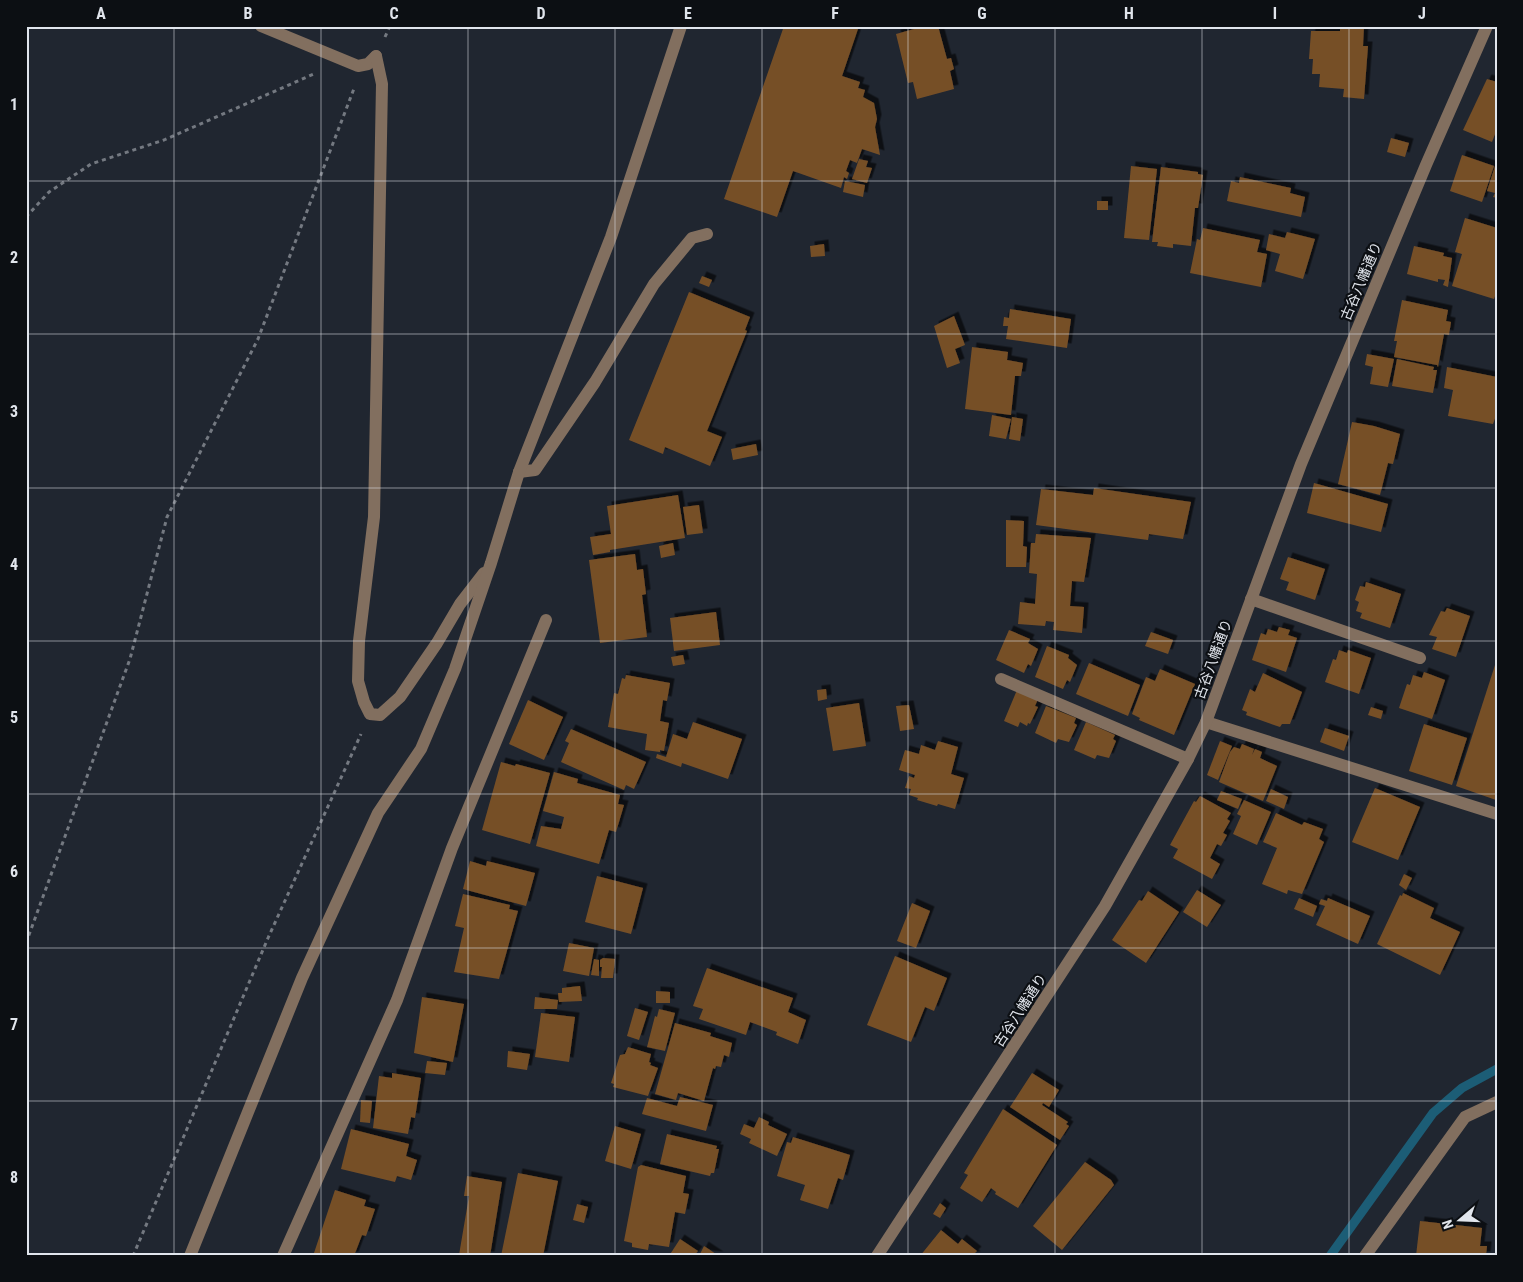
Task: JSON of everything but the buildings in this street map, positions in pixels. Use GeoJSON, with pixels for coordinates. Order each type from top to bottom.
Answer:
{"type":"FeatureCollection","features":[{"type":"Feature","properties":{"kind":"street"},"geometry":{"type":"LineString","coordinates":[[262,26],[362,67],[376,56],[382,84],[374,517],[359,641],[358,681],[364,702],[370,714],[380,715],[400,697],[437,643],[460,604],[492,563]]}},
{"type":"Feature","properties":{"kind":"street"},"geometry":{"type":"LineString","coordinates":[[190,1256],[302,978],[378,814],[421,749],[455,669],[492,563],[519,472],[611,237],[681,26]]}},
{"type":"Feature","properties":{"kind":"street","name":"古谷八幡通り"},"geometry":{"type":"LineString","coordinates":[[877,1256],[1105,906],[1188,759],[1206,722],[1304,455],[1422,174],[1487,26]]}},
{"type":"Feature","properties":{"kind":"street"},"geometry":{"type":"LineString","coordinates":[[519,472],[535,470],[596,382],[654,284],[692,238],[707,234]]}},
{"type":"Feature","properties":{"kind":"street"},"geometry":{"type":"LineString","coordinates":[[1251,599],[1420,658]]}},
{"type":"Feature","properties":{"kind":"street"},"geometry":{"type":"LineString","coordinates":[[283,1256],[397,1000],[452,848],[546,620]]}},
{"type":"Feature","properties":{"kind":"street"},"geometry":{"type":"LineString","coordinates":[[1001,679],[1188,759]]}},
{"type":"Feature","properties":{"kind":"street"},"geometry":{"type":"LineString","coordinates":[[1206,722],[1497,814]]}},
{"type":"Feature","properties":{"kind":"street"},"geometry":{"type":"LineString","coordinates":[[1365,1256],[1466,1118],[1497,1102]]}},
{"type":"Feature","properties":{"kind":"path"},"geometry":{"type":"LineString","coordinates":[[26,217],[49,192],[91,164],[164,140],[246,106],[326,68],[337,57]]}},
{"type":"Feature","properties":{"kind":"path"},"geometry":{"type":"LineString","coordinates":[[26,943],[130,659],[167,517],[258,339],[362,67]]}},
{"type":"Feature","properties":{"kind":"path"},"geometry":{"type":"LineString","coordinates":[[133,1256],[268,938],[370,714]]}},
{"type":"Feature","properties":{"kind":"waterway"},"geometry":{"type":"LineString","coordinates":[[1330,1256],[1433,1113],[1462,1088],[1497,1069]]}}]}
